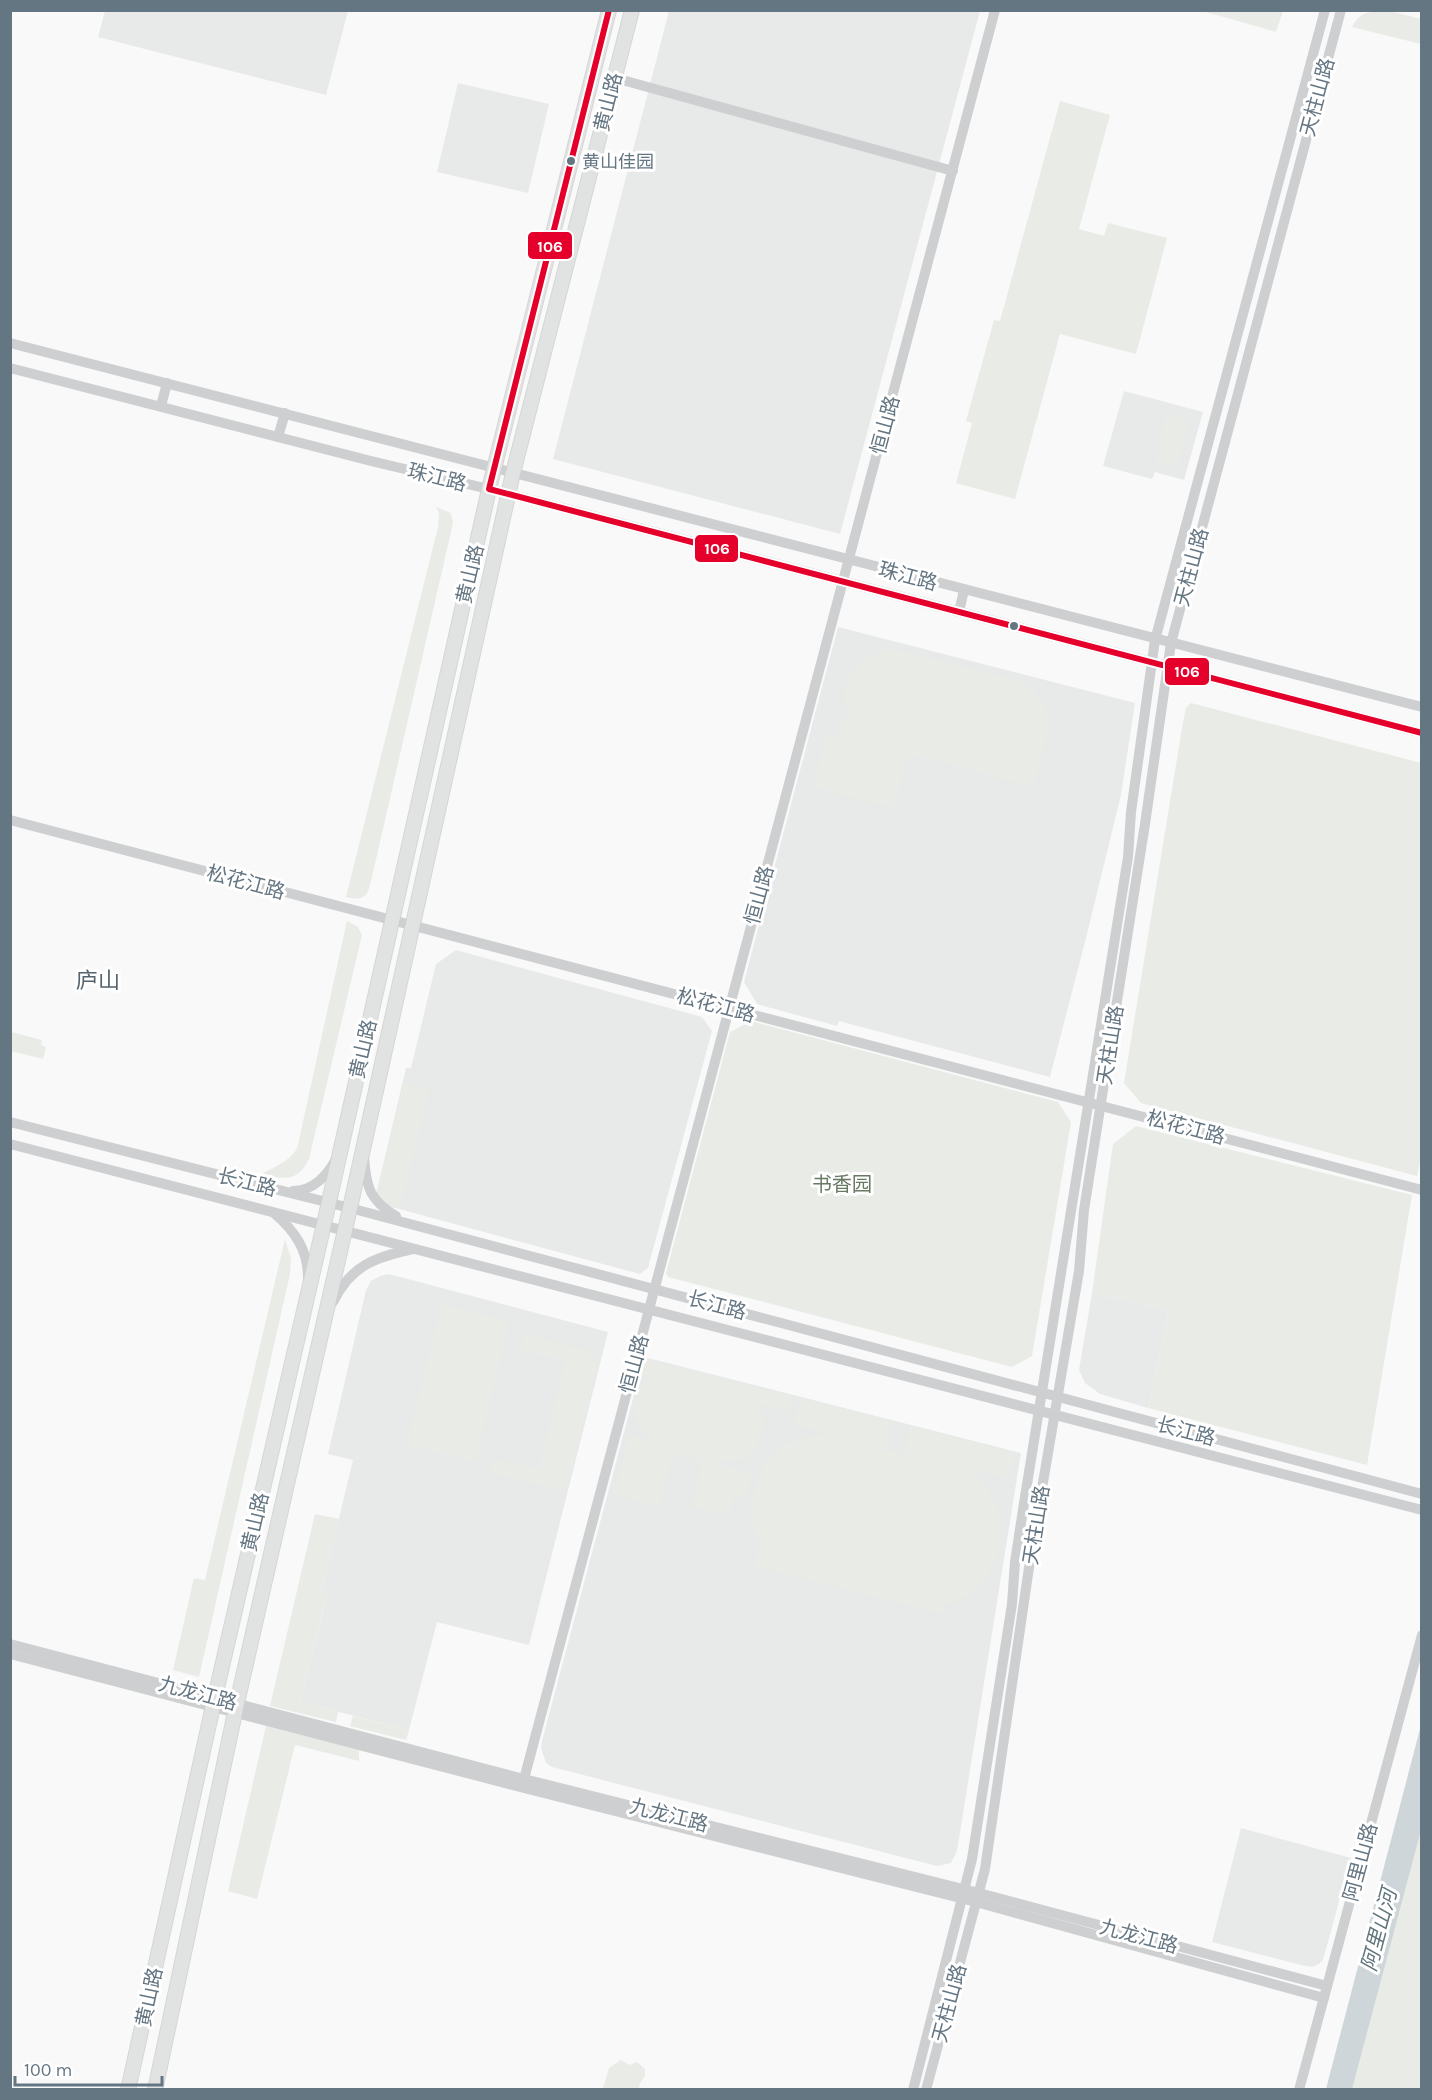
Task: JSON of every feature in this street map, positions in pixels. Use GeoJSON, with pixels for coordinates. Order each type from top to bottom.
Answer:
{"type":"FeatureCollection","features":[{"type":"Feature","properties":{"kind":"main road","name":"黄山路"},"geometry":{"type":"LineString","coordinates":[[128,2090],[489,489],[609,10]]}},
{"type":"Feature","properties":{"kind":"main road","name":"黄山路"},"geometry":{"type":"LineString","coordinates":[[155,2090],[236,1707],[350,1208],[513,472],[632,10]]}},
{"type":"Feature","properties":{"kind":"street","name":"恒山路"},"geometry":{"type":"LineString","coordinates":[[949,170],[988,10]]}},
{"type":"Feature","properties":{"kind":"street","name":"恒山路"},"geometry":{"type":"LineString","coordinates":[[521,1778],[949,170],[995,10]]}},
{"type":"Feature","properties":{"kind":"street","name":"天柱山路"},"geometry":{"type":"LineString","coordinates":[[926,2090],[985,1869],[1032,1547],[1079,1271],[1095,1100],[1155,639],[1324,10]]}},
{"type":"Feature","properties":{"kind":"street","name":"天柱山路"},"geometry":{"type":"LineString","coordinates":[[913,2090],[972,1859],[1012,1604],[1015,1563],[1039,1410],[1095,1100],[1169,667],[1171,643],[1341,10]]}},
{"type":"Feature","properties":{"kind":"street"},"geometry":{"type":"LineString","coordinates":[[615,78],[949,170]]}},
{"type":"Feature","properties":{"kind":"street","name":"珠江路"},"geometry":{"type":"LineString","coordinates":[[10,344],[285,413],[1422,708]]}},
{"type":"Feature","properties":{"kind":"street","name":"珠江路"},"geometry":{"type":"LineString","coordinates":[[10,368],[509,494],[1422,733]]}},
{"type":"Feature","properties":{"kind":"street"},"geometry":{"type":"LineString","coordinates":[[161,406],[167,383]]}},
{"type":"Feature","properties":{"kind":"street"},"geometry":{"type":"LineString","coordinates":[[278,437],[285,413]]}},
{"type":"Feature","properties":{"kind":"street"},"geometry":{"type":"LineString","coordinates":[[959,612],[964,590]]}},
{"type":"Feature","properties":{"kind":"street","name":"松花江路"},"geometry":{"type":"LineString","coordinates":[[10,813],[393,917]]}},
{"type":"Feature","properties":{"kind":"street","name":"松花江路"},"geometry":{"type":"LineString","coordinates":[[10,820],[1422,1183]]}},
{"type":"Feature","properties":{"kind":"street","name":"松花江路"},"geometry":{"type":"LineString","coordinates":[[1095,1100],[1422,1190]]}},
{"type":"Feature","properties":{"kind":"street","name":"长江路"},"geometry":{"type":"LineString","coordinates":[[10,1122],[329,1202],[1422,1494]]}},
{"type":"Feature","properties":{"kind":"street","name":"长江路"},"geometry":{"type":"LineString","coordinates":[[10,1144],[1422,1510]]}},
{"type":"Feature","properties":{"kind":"street"},"geometry":{"type":"LineString","coordinates":[[363,1146],[368,1184],[376,1202],[382,1208],[412,1224]]}},
{"type":"Feature","properties":{"kind":"street"},"geometry":{"type":"LineString","coordinates":[[283,1191],[298,1191],[315,1184],[332,1166],[341,1148]]}},
{"type":"Feature","properties":{"kind":"street"},"geometry":{"type":"LineString","coordinates":[[271,1210],[283,1220],[304,1250],[308,1266],[308,1291]]}},
{"type":"Feature","properties":{"kind":"street"},"geometry":{"type":"LineString","coordinates":[[325,1318],[339,1288],[355,1270],[376,1259],[416,1248]]}},
{"type":"Feature","properties":{"kind":"street","name":"阿里山路"},"geometry":{"type":"LineString","coordinates":[[1299,2090],[1422,1635]]}},
{"type":"Feature","properties":{"kind":"street","name":"九龙江路"},"geometry":{"type":"LineString","coordinates":[[10,1644],[214,1702]]}},
{"type":"Feature","properties":{"kind":"street","name":"九龙江路"},"geometry":{"type":"LineString","coordinates":[[10,1654],[521,1778],[964,1894],[1325,1992]]}},
{"type":"Feature","properties":{"kind":"street","name":"九龙江路"},"geometry":{"type":"LineString","coordinates":[[236,1707],[528,1789],[964,1894]]}},
{"type":"Feature","properties":{"kind":"shaded area"},"geometry":{"type":"Polygon","coordinates":[[[105,10],[348,11],[326,95],[98,37],[105,10]]]}},
{"type":"Feature","properties":{"kind":"shaded area"},"geometry":{"type":"Polygon","coordinates":[[[669,11],[980,11],[840,534],[553,459],[669,11]]]}},
{"type":"Feature","properties":{"kind":"shaded area"},"geometry":{"type":"Polygon","coordinates":[[[458,83],[549,104],[528,193],[437,172],[458,83]]]}},
{"type":"Feature","properties":{"kind":"shaded area"},"geometry":{"type":"Polygon","coordinates":[[[1124,391],[1203,412],[1184,480],[1155,472],[1152,479],[1103,466],[1124,391]]]}},
{"type":"Feature","properties":{"kind":"shaded area"},"geometry":{"type":"Polygon","coordinates":[[[838,627],[1135,703],[1121,795],[1050,1077],[839,1021],[837,1026],[757,1004],[744,982],[838,627]]]}},
{"type":"Feature","properties":{"kind":"shaded area"},"geometry":{"type":"Polygon","coordinates":[[[456,950],[702,1017],[712,1031],[648,1268],[640,1274],[388,1206],[376,1195],[406,1068],[411,1068],[436,964],[456,950]]]}},
{"type":"Feature","properties":{"kind":"shaded area"},"geometry":{"type":"Polygon","coordinates":[[[389,1274],[608,1332],[529,1645],[437,1622],[409,1730],[300,1702],[327,1595],[321,1593],[353,1460],[328,1454],[366,1290],[371,1281],[389,1274]]]}},
{"type":"Feature","properties":{"kind":"shaded area"},"geometry":{"type":"Polygon","coordinates":[[[1092,1293],[1162,1309],[1168,1316],[1148,1408],[1100,1394],[1085,1383],[1079,1370],[1092,1293]]]}},
{"type":"Feature","properties":{"kind":"shaded area"},"geometry":{"type":"Polygon","coordinates":[[[644,1357],[1021,1453],[957,1851],[951,1863],[937,1866],[552,1767],[546,1763],[541,1748],[542,1741],[644,1357]]]}},
{"type":"Feature","properties":{"kind":"shaded area"},"geometry":{"type":"Polygon","coordinates":[[[1241,1828],[1351,1858],[1323,1960],[1319,1964],[1312,1967],[1301,1965],[1212,1942],[1241,1828]]]}},
{"type":"Feature","properties":{"kind":"green space"},"geometry":{"type":"Polygon","coordinates":[[[1199,10],[1283,10],[1283,11],[1276,32],[1199,10]]]}},
{"type":"Feature","properties":{"kind":"green space"},"geometry":{"type":"Polygon","coordinates":[[[1377,11],[1390,11],[1421,19],[1421,44],[1352,27],[1362,15],[1377,11]]]}},
{"type":"Feature","properties":{"kind":"green space"},"geometry":{"type":"Polygon","coordinates":[[[1060,101],[1110,115],[1079,229],[1104,236],[1108,223],[1167,238],[1136,354],[1060,334],[1015,499],[956,483],[972,423],[966,421],[994,320],[1000,321],[1060,101]]]}},
{"type":"Feature","properties":{"kind":"green space"},"geometry":{"type":"Polygon","coordinates":[[[1167,414],[1190,421],[1177,467],[1155,461],[1167,414]]]}},
{"type":"Feature","properties":{"kind":"green space"},"geometry":{"type":"Polygon","coordinates":[[[436,507],[451,513],[453,523],[372,877],[365,896],[358,899],[346,897],[438,527],[439,513],[436,507]]]}},
{"type":"Feature","properties":{"kind":"green space"},"geometry":{"type":"Polygon","coordinates":[[[885,649],[1025,682],[1037,693],[1044,705],[1047,731],[1034,787],[908,754],[893,808],[813,787],[826,734],[838,736],[842,719],[852,720],[844,702],[846,684],[850,676],[869,657],[885,649]]]}},
{"type":"Feature","properties":{"kind":"green space"},"geometry":{"type":"Polygon","coordinates":[[[1191,703],[1421,763],[1422,1152],[1417,1176],[1141,1103],[1124,1083],[1183,722],[1186,708],[1191,703]]]}},
{"type":"Feature","properties":{"kind":"green space"},"geometry":{"type":"Polygon","coordinates":[[[347,921],[358,927],[362,935],[309,1159],[305,1167],[295,1176],[283,1178],[261,1174],[285,1161],[297,1149],[347,921]]]}},
{"type":"Feature","properties":{"kind":"green space","name":"书香园"},"geometry":{"type":"Polygon","coordinates":[[[751,1021],[1058,1102],[1071,1122],[1032,1356],[1012,1367],[668,1277],[666,1273],[730,1032],[751,1021]]]}},
{"type":"Feature","properties":{"kind":"green space"},"geometry":{"type":"Polygon","coordinates":[[[11,1032],[42,1040],[41,1045],[46,1047],[43,1059],[11,1051],[11,1032]]]}},
{"type":"Feature","properties":{"kind":"green space"},"geometry":{"type":"Polygon","coordinates":[[[403,1083],[430,1090],[400,1209],[388,1206],[376,1195],[403,1083]]]}},
{"type":"Feature","properties":{"kind":"green space"},"geometry":{"type":"Polygon","coordinates":[[[1136,1126],[1412,1195],[1367,1465],[1148,1408],[1168,1316],[1162,1309],[1092,1293],[1113,1144],[1136,1126]]]}},
{"type":"Feature","properties":{"kind":"green space"},"geometry":{"type":"Polygon","coordinates":[[[285,1239],[291,1258],[290,1274],[199,1677],[173,1670],[194,1578],[205,1580],[285,1239]]]}},
{"type":"Feature","properties":{"kind":"green space"},"geometry":{"type":"Polygon","coordinates":[[[444,1305],[509,1322],[477,1459],[474,1462],[410,1446],[407,1443],[441,1308],[444,1305]]]}},
{"type":"Feature","properties":{"kind":"green space"},"geometry":{"type":"Polygon","coordinates":[[[525,1334],[592,1352],[591,1357],[599,1359],[567,1487],[563,1489],[555,1490],[490,1472],[494,1459],[539,1469],[565,1361],[521,1350],[525,1334]]]}},
{"type":"Feature","properties":{"kind":"green space"},"geometry":{"type":"Polygon","coordinates":[[[644,1359],[794,1397],[790,1411],[759,1404],[765,1420],[764,1431],[756,1450],[739,1461],[721,1460],[720,1464],[753,1473],[746,1500],[734,1497],[729,1516],[690,1506],[702,1460],[674,1453],[660,1507],[614,1495],[630,1435],[649,1440],[638,1425],[634,1409],[638,1393],[650,1378],[640,1375],[644,1359]]]}},
{"type":"Feature","properties":{"kind":"green space"},"geometry":{"type":"Polygon","coordinates":[[[800,1397],[892,1421],[885,1448],[850,1440],[965,1470],[983,1483],[995,1501],[1000,1521],[1000,1543],[994,1565],[982,1583],[966,1597],[945,1604],[943,1614],[754,1566],[759,1544],[751,1509],[761,1472],[767,1461],[783,1446],[793,1441],[829,1434],[793,1425],[800,1397]]]}},
{"type":"Feature","properties":{"kind":"green space"},"geometry":{"type":"Polygon","coordinates":[[[910,1426],[1015,1452],[1008,1479],[904,1453],[910,1426]]]}},
{"type":"Feature","properties":{"kind":"green space"},"geometry":{"type":"Polygon","coordinates":[[[315,1514],[339,1519],[321,1592],[327,1594],[300,1702],[338,1712],[336,1722],[270,1706],[315,1514]]]}},
{"type":"Feature","properties":{"kind":"green space"},"geometry":{"type":"Polygon","coordinates":[[[353,1716],[409,1730],[406,1740],[350,1726],[353,1716]]]}},
{"type":"Feature","properties":{"kind":"green space"},"geometry":{"type":"Polygon","coordinates":[[[266,1726],[359,1750],[359,1761],[295,1745],[257,1899],[228,1891],[266,1726]]]}},
{"type":"Feature","properties":{"kind":"green space"},"geometry":{"type":"Polygon","coordinates":[[[1421,1824],[1421,2089],[1350,2089],[1421,1824]]]}},
{"type":"Feature","properties":{"kind":"green space"},"geometry":{"type":"Polygon","coordinates":[[[621,2060],[629,2065],[637,2062],[645,2069],[645,2076],[639,2089],[603,2089],[609,2068],[621,2060]]]}},
{"type":"Feature","properties":{"kind":"water","name":"阿里山河"},"geometry":{"type":"Polygon","coordinates":[[[1421,1725],[1421,1830],[1352,2089],[1326,2089],[1421,1725]]]}},
{"type":"Feature","properties":{"kind":"transit line","name":"106"},"geometry":{"type":"LineString","coordinates":[[609,10],[489,489],[1422,733]]}},
{"type":"Feature","properties":{"kind":"place","name":"黄山佳园"},"geometry":{"type":"Point","coordinates":[571,161]}},
{"type":"Feature","properties":{"kind":"district","name":"庐山"},"geometry":{"type":"Point","coordinates":[98,980]}}]}
